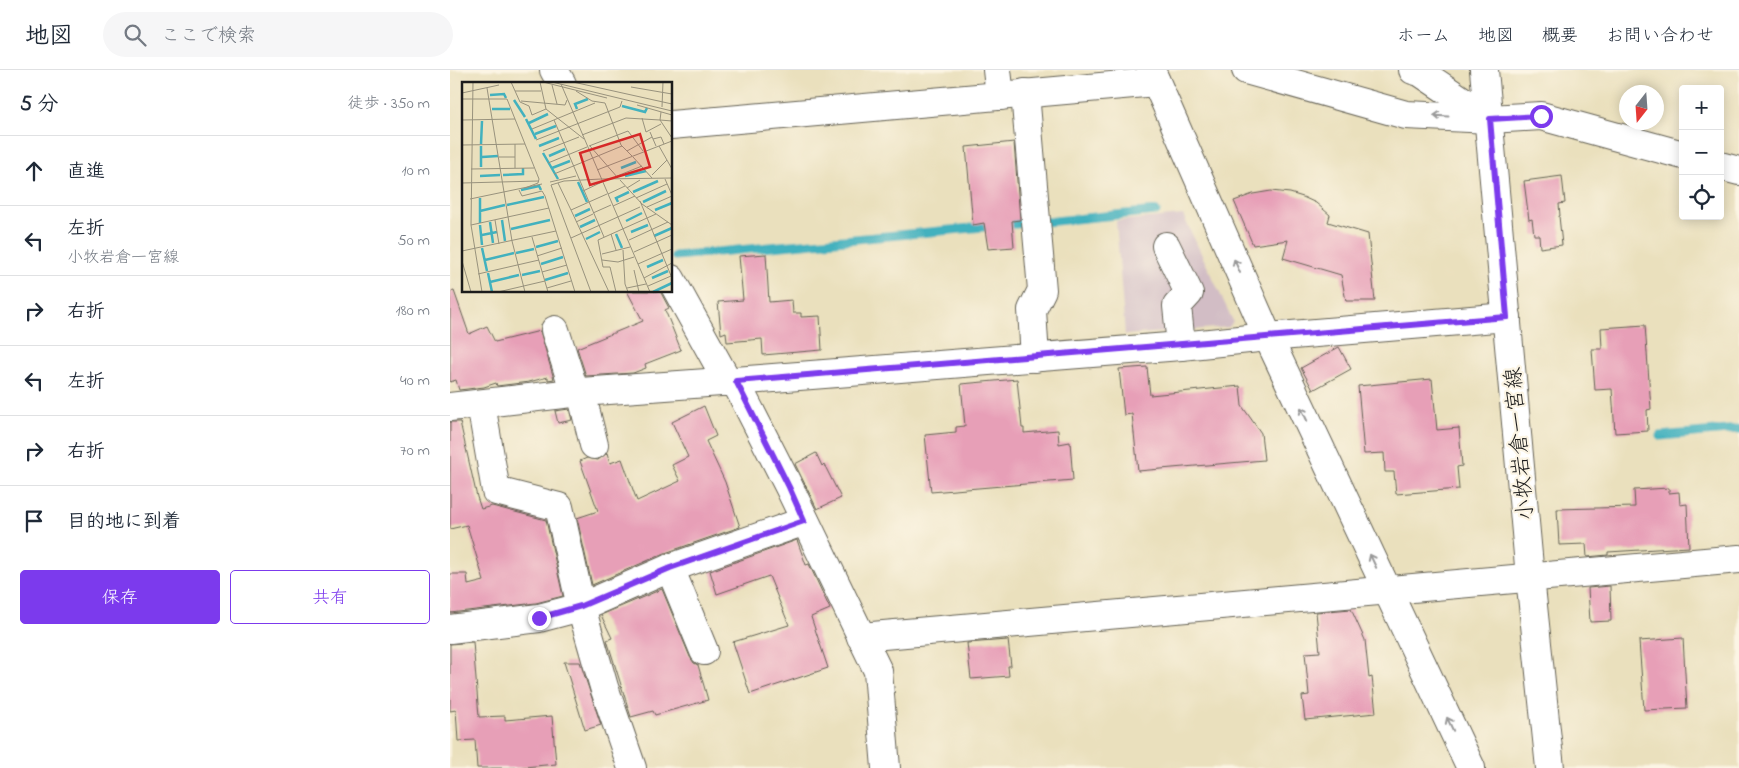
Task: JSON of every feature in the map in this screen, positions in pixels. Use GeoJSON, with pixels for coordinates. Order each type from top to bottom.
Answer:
{"type":"FeatureCollection","features":[{"type":"Feature","properties":{"kind":"street"},"geometry":{"type":"LineString","coordinates":[[554,70],[561,82]]}},
{"type":"Feature","properties":{"kind":"street"},"geometry":{"type":"LineString","coordinates":[[1246,70],[1406,114],[1490,119],[1541,116],[1679,154]]}},
{"type":"Feature","properties":{"kind":"street"},"geometry":{"type":"LineString","coordinates":[[1413,70],[1420,72],[1490,119]]}},
{"type":"Feature","properties":{"kind":"street","name":"小牧岩倉一宮線"},"geometry":{"type":"LineString","coordinates":[[1484,70],[1490,119],[1530,577],[1550,768]]}},
{"type":"Feature","properties":{"kind":"street"},"geometry":{"type":"LineString","coordinates":[[672,125],[1007,86],[1154,76],[1268,337],[1471,768]]}},
{"type":"Feature","properties":{"kind":"street"},"geometry":{"type":"LineString","coordinates":[[1007,86],[1042,290],[1032,310],[1036,358]]}},
{"type":"Feature","properties":{"kind":"street"},"geometry":{"type":"LineString","coordinates":[[1724,167],[1739,171]]}},
{"type":"Feature","properties":{"kind":"street"},"geometry":{"type":"LineString","coordinates":[[1166,246],[1189,293],[1177,306],[1181,346]]}},
{"type":"Feature","properties":{"kind":"street"},"geometry":{"type":"LineString","coordinates":[[672,281],[732,382],[789,487],[878,671],[886,768]]}},
{"type":"Feature","properties":{"kind":"street"},"geometry":{"type":"LineString","coordinates":[[450,407],[578,392],[1036,358],[1507,317]]}},
{"type":"Feature","properties":{"kind":"street"},"geometry":{"type":"LineString","coordinates":[[554,330],[578,392],[594,445]]}},
{"type":"Feature","properties":{"kind":"street"},"geometry":{"type":"LineString","coordinates":[[481,404],[496,491],[559,507],[581,606],[604,687],[632,768]]}},
{"type":"Feature","properties":{"kind":"street"},"geometry":{"type":"LineString","coordinates":[[450,629],[539,618],[581,606],[670,568],[804,521]]}},
{"type":"Feature","properties":{"kind":"street"},"geometry":{"type":"LineString","coordinates":[[861,637],[1739,559]]}},
{"type":"Feature","properties":{"kind":"street"},"geometry":{"type":"LineString","coordinates":[[670,568],[704,651]]}},
{"type":"Feature","properties":{"kind":"shaded area"},"geometry":{"type":"Polygon","coordinates":[[[1183,215],[1233,321],[1229,327],[1125,335],[1116,221],[1183,215]]]}},
{"type":"Feature","properties":{"kind":"building"},"geometry":{"type":"Polygon","coordinates":[[[1014,142],[1020,220],[1012,221],[1014,247],[988,249],[984,223],[973,225],[966,147],[1014,142]]]}},
{"type":"Feature","properties":{"kind":"building"},"geometry":{"type":"Polygon","coordinates":[[[1562,176],[1565,203],[1559,204],[1559,216],[1562,245],[1540,248],[1539,235],[1534,235],[1532,219],[1529,220],[1524,181],[1562,176]]]}},
{"type":"Feature","properties":{"kind":"building"},"geometry":{"type":"Polygon","coordinates":[[[1271,191],[1290,193],[1303,197],[1316,203],[1330,215],[1328,222],[1368,234],[1375,301],[1346,301],[1341,275],[1283,258],[1288,240],[1253,245],[1234,201],[1253,194],[1271,191]]]}},
{"type":"Feature","properties":{"kind":"building"},"geometry":{"type":"Polygon","coordinates":[[[766,254],[769,302],[792,300],[793,313],[801,313],[801,317],[820,316],[822,350],[763,355],[762,339],[727,342],[726,332],[721,334],[718,302],[743,300],[739,256],[766,254]]]}},
{"type":"Feature","properties":{"kind":"building"},"geometry":{"type":"Polygon","coordinates":[[[454,291],[469,334],[487,326],[495,342],[540,331],[554,379],[548,380],[548,377],[529,382],[497,386],[496,383],[484,387],[459,390],[456,380],[450,382],[450,292],[454,291]]]}},
{"type":"Feature","properties":{"kind":"building"},"geometry":{"type":"Polygon","coordinates":[[[628,292],[661,292],[669,308],[665,310],[681,350],[645,364],[646,368],[633,373],[586,376],[577,348],[643,321],[628,292]]]}},
{"type":"Feature","properties":{"kind":"building"},"geometry":{"type":"Polygon","coordinates":[[[1645,325],[1651,409],[1647,410],[1648,431],[1615,433],[1612,389],[1595,390],[1592,349],[1602,349],[1601,328],[1645,325]]]}},
{"type":"Feature","properties":{"kind":"building"},"geometry":{"type":"Polygon","coordinates":[[[1339,347],[1351,369],[1313,390],[1301,368],[1339,347]]]}},
{"type":"Feature","properties":{"kind":"building"},"geometry":{"type":"Polygon","coordinates":[[[1147,367],[1150,395],[1240,386],[1242,406],[1261,433],[1264,460],[1138,471],[1132,414],[1124,415],[1119,369],[1147,367]]]}},
{"type":"Feature","properties":{"kind":"building"},"geometry":{"type":"Polygon","coordinates":[[[1017,379],[1024,433],[1058,430],[1059,444],[1070,442],[1073,480],[931,492],[925,435],[956,432],[956,427],[965,426],[961,384],[1017,379]]]}},
{"type":"Feature","properties":{"kind":"building"},"geometry":{"type":"Polygon","coordinates":[[[1432,379],[1437,430],[1459,428],[1462,466],[1457,467],[1459,489],[1396,494],[1394,472],[1385,472],[1384,453],[1364,454],[1358,386],[1432,379]]]}},
{"type":"Feature","properties":{"kind":"building"},"geometry":{"type":"Polygon","coordinates":[[[704,406],[716,436],[706,441],[725,482],[740,527],[665,553],[592,585],[577,518],[598,511],[580,461],[587,458],[598,460],[607,453],[610,463],[622,459],[637,501],[680,481],[672,465],[688,457],[672,422],[704,406]]]}},
{"type":"Feature","properties":{"kind":"building"},"geometry":{"type":"Polygon","coordinates":[[[569,409],[572,420],[558,423],[555,411],[569,409]]]}},
{"type":"Feature","properties":{"kind":"building"},"geometry":{"type":"Polygon","coordinates":[[[450,422],[460,422],[481,509],[492,506],[546,520],[563,596],[536,603],[450,613],[450,574],[467,574],[468,585],[484,581],[467,525],[450,529],[450,422]]]}},
{"type":"Feature","properties":{"kind":"building"},"geometry":{"type":"Polygon","coordinates":[[[816,453],[822,466],[824,464],[841,498],[817,509],[795,464],[816,453]]]}},
{"type":"Feature","properties":{"kind":"building"},"geometry":{"type":"Polygon","coordinates":[[[1669,488],[1669,493],[1679,492],[1680,505],[1687,504],[1689,547],[1608,552],[1608,555],[1587,557],[1586,544],[1559,545],[1557,509],[1635,507],[1634,490],[1669,488]]]}},
{"type":"Feature","properties":{"kind":"building"},"geometry":{"type":"Polygon","coordinates":[[[797,540],[806,565],[809,564],[830,609],[811,617],[828,668],[750,694],[733,642],[789,625],[769,576],[717,594],[710,571],[797,540]]]}},
{"type":"Feature","properties":{"kind":"building"},"geometry":{"type":"Polygon","coordinates":[[[1610,586],[1611,621],[1590,622],[1588,588],[1610,586]]]}},
{"type":"Feature","properties":{"kind":"building"},"geometry":{"type":"Polygon","coordinates":[[[662,589],[690,657],[698,665],[708,700],[655,715],[653,711],[631,717],[607,640],[612,638],[601,615],[662,589]]]}},
{"type":"Feature","properties":{"kind":"building"},"geometry":{"type":"Polygon","coordinates":[[[1351,609],[1365,640],[1369,678],[1372,677],[1376,713],[1305,720],[1302,696],[1309,695],[1305,653],[1320,652],[1316,612],[1351,609]]]}},
{"type":"Feature","properties":{"kind":"building"},"geometry":{"type":"Polygon","coordinates":[[[1683,638],[1687,708],[1644,710],[1639,641],[1683,638]]]}},
{"type":"Feature","properties":{"kind":"building"},"geometry":{"type":"Polygon","coordinates":[[[1008,640],[1011,666],[1008,666],[1009,676],[971,679],[967,643],[1008,640]]]}},
{"type":"Feature","properties":{"kind":"building"},"geometry":{"type":"Polygon","coordinates":[[[473,642],[479,717],[505,716],[505,720],[552,716],[556,764],[514,768],[477,768],[475,740],[458,741],[456,710],[450,711],[450,644],[473,642]]]}},
{"type":"Feature","properties":{"kind":"building"},"geometry":{"type":"Polygon","coordinates":[[[564,662],[580,662],[601,725],[585,730],[564,662]]]}},
{"type":"Feature","properties":{"kind":"waterway"},"geometry":{"type":"LineString","coordinates":[[1045,222],[1156,211]]}},
{"type":"Feature","properties":{"kind":"waterway"},"geometry":{"type":"LineString","coordinates":[[675,256],[1025,223]]}},
{"type":"Feature","properties":{"kind":"waterway"},"geometry":{"type":"LineString","coordinates":[[1660,436],[1739,429]]}},
{"type":"Feature","properties":{"kind":"route"},"geometry":{"type":"LineString","coordinates":[[539,618],[581,606],[670,568],[804,521],[736,381],[1181,346],[1507,317],[1490,119],[1541,116]]}}]}
